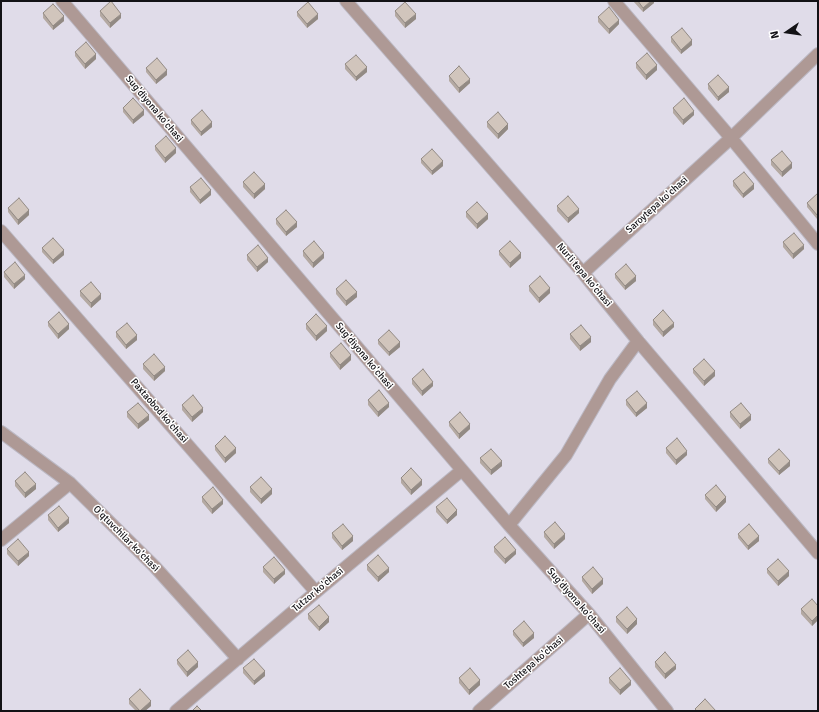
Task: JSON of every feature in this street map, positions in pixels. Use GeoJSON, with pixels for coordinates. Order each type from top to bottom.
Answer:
{"type":"FeatureCollection","features":[{"type":"Feature","properties":{"kind":"street","name":"Sug'diyona ko'chasi"},"geometry":{"type":"LineString","coordinates":[[62,1],[509,525],[589,614],[667,711]]}},
{"type":"Feature","properties":{"kind":"street","name":"Nurli tepa ko'chasi"},"geometry":{"type":"LineString","coordinates":[[346,1],[583,273],[638,341],[818,553]]}},
{"type":"Feature","properties":{"kind":"street"},"geometry":{"type":"LineString","coordinates":[[614,1],[731,138],[818,244]]}},
{"type":"Feature","properties":{"kind":"street","name":"Saroytepa ko'chasi"},"geometry":{"type":"LineString","coordinates":[[583,273],[731,138],[818,54]]}},
{"type":"Feature","properties":{"kind":"street","name":"Paxtaobod ko'chasi"},"geometry":{"type":"LineString","coordinates":[[1,231],[316,592]]}},
{"type":"Feature","properties":{"kind":"street"},"geometry":{"type":"LineString","coordinates":[[509,525],[566,455],[610,379],[638,341]]}},
{"type":"Feature","properties":{"kind":"street","name":"O'qtuvchilar ko'chasi"},"geometry":{"type":"LineString","coordinates":[[1,432],[70,484],[155,567],[238,659]]}},
{"type":"Feature","properties":{"kind":"street","name":"Tutzor ko'chasi"},"geometry":{"type":"LineString","coordinates":[[176,711],[462,470]]}},
{"type":"Feature","properties":{"kind":"street"},"geometry":{"type":"LineString","coordinates":[[1,540],[70,484]]}},
{"type":"Feature","properties":{"kind":"street","name":"Toshtepa ko'chasi"},"geometry":{"type":"LineString","coordinates":[[480,711],[589,614]]}},
{"type":"Feature","properties":{"kind":"building"},"geometry":{"type":"Polygon","coordinates":[[[111,1],[121,14],[110,23],[100,11],[111,1]]]}},
{"type":"Feature","properties":{"kind":"building"},"geometry":{"type":"Polygon","coordinates":[[[638,1],[651,1],[643,8],[638,1]]]}},
{"type":"Feature","properties":{"kind":"building"},"geometry":{"type":"Polygon","coordinates":[[[308,2],[318,14],[307,24],[297,12],[308,2]]]}},
{"type":"Feature","properties":{"kind":"building"},"geometry":{"type":"Polygon","coordinates":[[[405,2],[416,14],[405,23],[395,11],[405,2]]]}},
{"type":"Feature","properties":{"kind":"building"},"geometry":{"type":"Polygon","coordinates":[[[53,4],[64,16],[53,26],[43,13],[53,4]]]}},
{"type":"Feature","properties":{"kind":"building"},"geometry":{"type":"Polygon","coordinates":[[[609,7],[619,20],[609,29],[598,17],[609,7]]]}},
{"type":"Feature","properties":{"kind":"building"},"geometry":{"type":"Polygon","coordinates":[[[682,28],[692,40],[681,50],[671,37],[682,28]]]}},
{"type":"Feature","properties":{"kind":"building"},"geometry":{"type":"Polygon","coordinates":[[[86,42],[96,54],[85,64],[75,52],[86,42]]]}},
{"type":"Feature","properties":{"kind":"building"},"geometry":{"type":"Polygon","coordinates":[[[647,53],[657,65],[646,75],[636,63],[647,53]]]}},
{"type":"Feature","properties":{"kind":"building"},"geometry":{"type":"Polygon","coordinates":[[[356,55],[367,67],[356,77],[345,64],[356,55]]]}},
{"type":"Feature","properties":{"kind":"building"},"geometry":{"type":"Polygon","coordinates":[[[157,58],[167,70],[156,80],[146,68],[157,58]]]}},
{"type":"Feature","properties":{"kind":"building"},"geometry":{"type":"Polygon","coordinates":[[[459,66],[470,79],[459,88],[449,76],[459,66]]]}},
{"type":"Feature","properties":{"kind":"building"},"geometry":{"type":"Polygon","coordinates":[[[718,75],[729,87],[718,97],[708,84],[718,75]]]}},
{"type":"Feature","properties":{"kind":"building"},"geometry":{"type":"Polygon","coordinates":[[[133,98],[144,110],[133,120],[123,108],[133,98]]]}},
{"type":"Feature","properties":{"kind":"building"},"geometry":{"type":"Polygon","coordinates":[[[684,98],[694,111],[683,120],[673,108],[684,98]]]}},
{"type":"Feature","properties":{"kind":"building"},"geometry":{"type":"Polygon","coordinates":[[[202,110],[212,122],[201,132],[191,120],[202,110]]]}},
{"type":"Feature","properties":{"kind":"building"},"geometry":{"type":"Polygon","coordinates":[[[498,112],[508,124],[498,134],[487,122],[498,112]]]}},
{"type":"Feature","properties":{"kind":"building"},"geometry":{"type":"Polygon","coordinates":[[[166,136],[176,148],[165,158],[155,146],[166,136]]]}},
{"type":"Feature","properties":{"kind":"building"},"geometry":{"type":"Polygon","coordinates":[[[432,149],[443,161],[432,171],[421,159],[432,149]]]}},
{"type":"Feature","properties":{"kind":"building"},"geometry":{"type":"Polygon","coordinates":[[[782,151],[792,163],[782,172],[771,160],[782,151]]]}},
{"type":"Feature","properties":{"kind":"building"},"geometry":{"type":"Polygon","coordinates":[[[254,172],[265,184],[254,194],[243,182],[254,172]]]}},
{"type":"Feature","properties":{"kind":"building"},"geometry":{"type":"Polygon","coordinates":[[[744,172],[754,184],[743,194],[733,181],[744,172]]]}},
{"type":"Feature","properties":{"kind":"building"},"geometry":{"type":"Polygon","coordinates":[[[201,178],[211,190],[200,200],[190,187],[201,178]]]}},
{"type":"Feature","properties":{"kind":"building"},"geometry":{"type":"Polygon","coordinates":[[[818,193],[818,214],[817,215],[807,203],[818,193]]]}},
{"type":"Feature","properties":{"kind":"building"},"geometry":{"type":"Polygon","coordinates":[[[568,196],[579,209],[568,218],[557,206],[568,196]]]}},
{"type":"Feature","properties":{"kind":"building"},"geometry":{"type":"Polygon","coordinates":[[[19,198],[29,210],[18,220],[8,208],[19,198]]]}},
{"type":"Feature","properties":{"kind":"building"},"geometry":{"type":"Polygon","coordinates":[[[477,202],[488,214],[477,224],[466,212],[477,202]]]}},
{"type":"Feature","properties":{"kind":"building"},"geometry":{"type":"Polygon","coordinates":[[[286,210],[297,222],[286,232],[276,219],[286,210]]]}},
{"type":"Feature","properties":{"kind":"building"},"geometry":{"type":"Polygon","coordinates":[[[794,233],[804,245],[793,254],[783,242],[794,233]]]}},
{"type":"Feature","properties":{"kind":"building"},"geometry":{"type":"Polygon","coordinates":[[[53,238],[64,250],[53,260],[42,248],[53,238]]]}},
{"type":"Feature","properties":{"kind":"building"},"geometry":{"type":"Polygon","coordinates":[[[314,241],[324,253],[313,263],[303,251],[314,241]]]}},
{"type":"Feature","properties":{"kind":"building"},"geometry":{"type":"Polygon","coordinates":[[[510,241],[521,253],[510,263],[499,251],[510,241]]]}},
{"type":"Feature","properties":{"kind":"building"},"geometry":{"type":"Polygon","coordinates":[[[258,245],[268,258],[257,267],[247,255],[258,245]]]}},
{"type":"Feature","properties":{"kind":"building"},"geometry":{"type":"Polygon","coordinates":[[[15,262],[25,275],[14,284],[4,272],[15,262]]]}},
{"type":"Feature","properties":{"kind":"building"},"geometry":{"type":"Polygon","coordinates":[[[626,264],[636,276],[625,286],[615,274],[626,264]]]}},
{"type":"Feature","properties":{"kind":"building"},"geometry":{"type":"Polygon","coordinates":[[[540,276],[550,288],[539,298],[529,286],[540,276]]]}},
{"type":"Feature","properties":{"kind":"building"},"geometry":{"type":"Polygon","coordinates":[[[346,280],[357,292],[346,301],[336,289],[346,280]]]}},
{"type":"Feature","properties":{"kind":"building"},"geometry":{"type":"Polygon","coordinates":[[[91,282],[101,294],[91,303],[80,291],[91,282]]]}},
{"type":"Feature","properties":{"kind":"building"},"geometry":{"type":"Polygon","coordinates":[[[663,310],[674,323],[663,332],[653,320],[663,310]]]}},
{"type":"Feature","properties":{"kind":"building"},"geometry":{"type":"Polygon","coordinates":[[[59,312],[69,324],[58,334],[48,322],[59,312]]]}},
{"type":"Feature","properties":{"kind":"building"},"geometry":{"type":"Polygon","coordinates":[[[316,314],[327,326],[316,336],[306,324],[316,314]]]}},
{"type":"Feature","properties":{"kind":"building"},"geometry":{"type":"Polygon","coordinates":[[[127,323],[137,335],[126,345],[116,332],[127,323]]]}},
{"type":"Feature","properties":{"kind":"building"},"geometry":{"type":"Polygon","coordinates":[[[581,325],[591,337],[580,346],[570,334],[581,325]]]}},
{"type":"Feature","properties":{"kind":"building"},"geometry":{"type":"Polygon","coordinates":[[[389,330],[400,342],[389,352],[378,340],[389,330]]]}},
{"type":"Feature","properties":{"kind":"building"},"geometry":{"type":"Polygon","coordinates":[[[341,343],[351,355],[340,365],[330,353],[341,343]]]}},
{"type":"Feature","properties":{"kind":"building"},"geometry":{"type":"Polygon","coordinates":[[[154,354],[165,367],[154,376],[143,364],[154,354]]]}},
{"type":"Feature","properties":{"kind":"building"},"geometry":{"type":"Polygon","coordinates":[[[704,359],[715,371],[704,381],[693,369],[704,359]]]}},
{"type":"Feature","properties":{"kind":"building"},"geometry":{"type":"Polygon","coordinates":[[[423,369],[433,382],[422,391],[412,379],[423,369]]]}},
{"type":"Feature","properties":{"kind":"building"},"geometry":{"type":"Polygon","coordinates":[[[379,390],[389,403],[378,412],[368,400],[379,390]]]}},
{"type":"Feature","properties":{"kind":"building"},"geometry":{"type":"Polygon","coordinates":[[[637,391],[647,403],[636,413],[626,400],[637,391]]]}},
{"type":"Feature","properties":{"kind":"building"},"geometry":{"type":"Polygon","coordinates":[[[193,395],[203,408],[192,417],[182,405],[193,395]]]}},
{"type":"Feature","properties":{"kind":"building"},"geometry":{"type":"Polygon","coordinates":[[[138,403],[149,415],[138,424],[127,412],[138,403]]]}},
{"type":"Feature","properties":{"kind":"building"},"geometry":{"type":"Polygon","coordinates":[[[741,403],[751,415],[740,424],[730,412],[741,403]]]}},
{"type":"Feature","properties":{"kind":"building"},"geometry":{"type":"Polygon","coordinates":[[[460,412],[470,424],[459,434],[449,422],[460,412]]]}},
{"type":"Feature","properties":{"kind":"building"},"geometry":{"type":"Polygon","coordinates":[[[225,436],[236,448],[225,458],[215,446],[225,436]]]}},
{"type":"Feature","properties":{"kind":"building"},"geometry":{"type":"Polygon","coordinates":[[[677,438],[687,451],[676,460],[666,448],[677,438]]]}},
{"type":"Feature","properties":{"kind":"building"},"geometry":{"type":"Polygon","coordinates":[[[491,449],[502,461],[491,470],[480,458],[491,449]]]}},
{"type":"Feature","properties":{"kind":"building"},"geometry":{"type":"Polygon","coordinates":[[[779,449],[790,461],[779,471],[768,459],[779,449]]]}},
{"type":"Feature","properties":{"kind":"building"},"geometry":{"type":"Polygon","coordinates":[[[411,468],[422,480],[411,490],[401,478],[411,468]]]}},
{"type":"Feature","properties":{"kind":"building"},"geometry":{"type":"Polygon","coordinates":[[[25,472],[36,484],[25,493],[15,481],[25,472]]]}},
{"type":"Feature","properties":{"kind":"building"},"geometry":{"type":"Polygon","coordinates":[[[261,477],[272,489],[261,499],[250,487],[261,477]]]}},
{"type":"Feature","properties":{"kind":"building"},"geometry":{"type":"Polygon","coordinates":[[[716,485],[726,497],[716,507],[705,495],[716,485]]]}},
{"type":"Feature","properties":{"kind":"building"},"geometry":{"type":"Polygon","coordinates":[[[213,487],[223,500],[212,509],[202,497],[213,487]]]}},
{"type":"Feature","properties":{"kind":"building"},"geometry":{"type":"Polygon","coordinates":[[[447,498],[457,510],[447,520],[436,507],[447,498]]]}},
{"type":"Feature","properties":{"kind":"building"},"geometry":{"type":"Polygon","coordinates":[[[59,506],[69,518],[58,528],[48,515],[59,506]]]}},
{"type":"Feature","properties":{"kind":"building"},"geometry":{"type":"Polygon","coordinates":[[[555,522],[565,534],[554,544],[544,532],[555,522]]]}},
{"type":"Feature","properties":{"kind":"building"},"geometry":{"type":"Polygon","coordinates":[[[343,524],[353,536],[342,546],[332,533],[343,524]]]}},
{"type":"Feature","properties":{"kind":"building"},"geometry":{"type":"Polygon","coordinates":[[[749,524],[759,536],[748,546],[738,534],[749,524]]]}},
{"type":"Feature","properties":{"kind":"building"},"geometry":{"type":"Polygon","coordinates":[[[505,537],[516,550],[505,559],[494,547],[505,537]]]}},
{"type":"Feature","properties":{"kind":"building"},"geometry":{"type":"Polygon","coordinates":[[[18,539],[29,552],[18,561],[7,549],[18,539]]]}},
{"type":"Feature","properties":{"kind":"building"},"geometry":{"type":"Polygon","coordinates":[[[378,555],[389,568],[378,577],[367,565],[378,555]]]}},
{"type":"Feature","properties":{"kind":"building"},"geometry":{"type":"Polygon","coordinates":[[[274,557],[285,570],[274,579],[263,567],[274,557]]]}},
{"type":"Feature","properties":{"kind":"building"},"geometry":{"type":"Polygon","coordinates":[[[778,559],[789,571],[778,581],[767,569],[778,559]]]}},
{"type":"Feature","properties":{"kind":"building"},"geometry":{"type":"Polygon","coordinates":[[[593,567],[603,579],[592,589],[582,577],[593,567]]]}},
{"type":"Feature","properties":{"kind":"building"},"geometry":{"type":"Polygon","coordinates":[[[812,599],[818,606],[818,615],[812,621],[801,609],[812,599]]]}},
{"type":"Feature","properties":{"kind":"building"},"geometry":{"type":"Polygon","coordinates":[[[319,605],[329,617],[319,627],[308,614],[319,605]]]}},
{"type":"Feature","properties":{"kind":"building"},"geometry":{"type":"Polygon","coordinates":[[[627,607],[637,619],[627,629],[616,617],[627,607]]]}},
{"type":"Feature","properties":{"kind":"building"},"geometry":{"type":"Polygon","coordinates":[[[524,621],[534,633],[523,643],[513,631],[524,621]]]}},
{"type":"Feature","properties":{"kind":"building"},"geometry":{"type":"Polygon","coordinates":[[[188,650],[198,662],[187,672],[177,660],[188,650]]]}},
{"type":"Feature","properties":{"kind":"building"},"geometry":{"type":"Polygon","coordinates":[[[665,652],[676,665],[665,674],[655,662],[665,652]]]}},
{"type":"Feature","properties":{"kind":"building"},"geometry":{"type":"Polygon","coordinates":[[[254,659],[265,671],[254,681],[243,668],[254,659]]]}},
{"type":"Feature","properties":{"kind":"building"},"geometry":{"type":"Polygon","coordinates":[[[470,668],[480,680],[469,690],[459,678],[470,668]]]}},
{"type":"Feature","properties":{"kind":"building"},"geometry":{"type":"Polygon","coordinates":[[[620,668],[631,681],[620,690],[609,678],[620,668]]]}},
{"type":"Feature","properties":{"kind":"building"},"geometry":{"type":"Polygon","coordinates":[[[140,689],[151,701],[140,711],[129,699],[140,689]]]}},
{"type":"Feature","properties":{"kind":"building"},"geometry":{"type":"Polygon","coordinates":[[[705,699],[716,711],[697,711],[695,709],[705,699]]]}},
{"type":"Feature","properties":{"kind":"building"},"geometry":{"type":"Polygon","coordinates":[[[197,706],[202,711],[192,711],[197,706]]]}}]}
